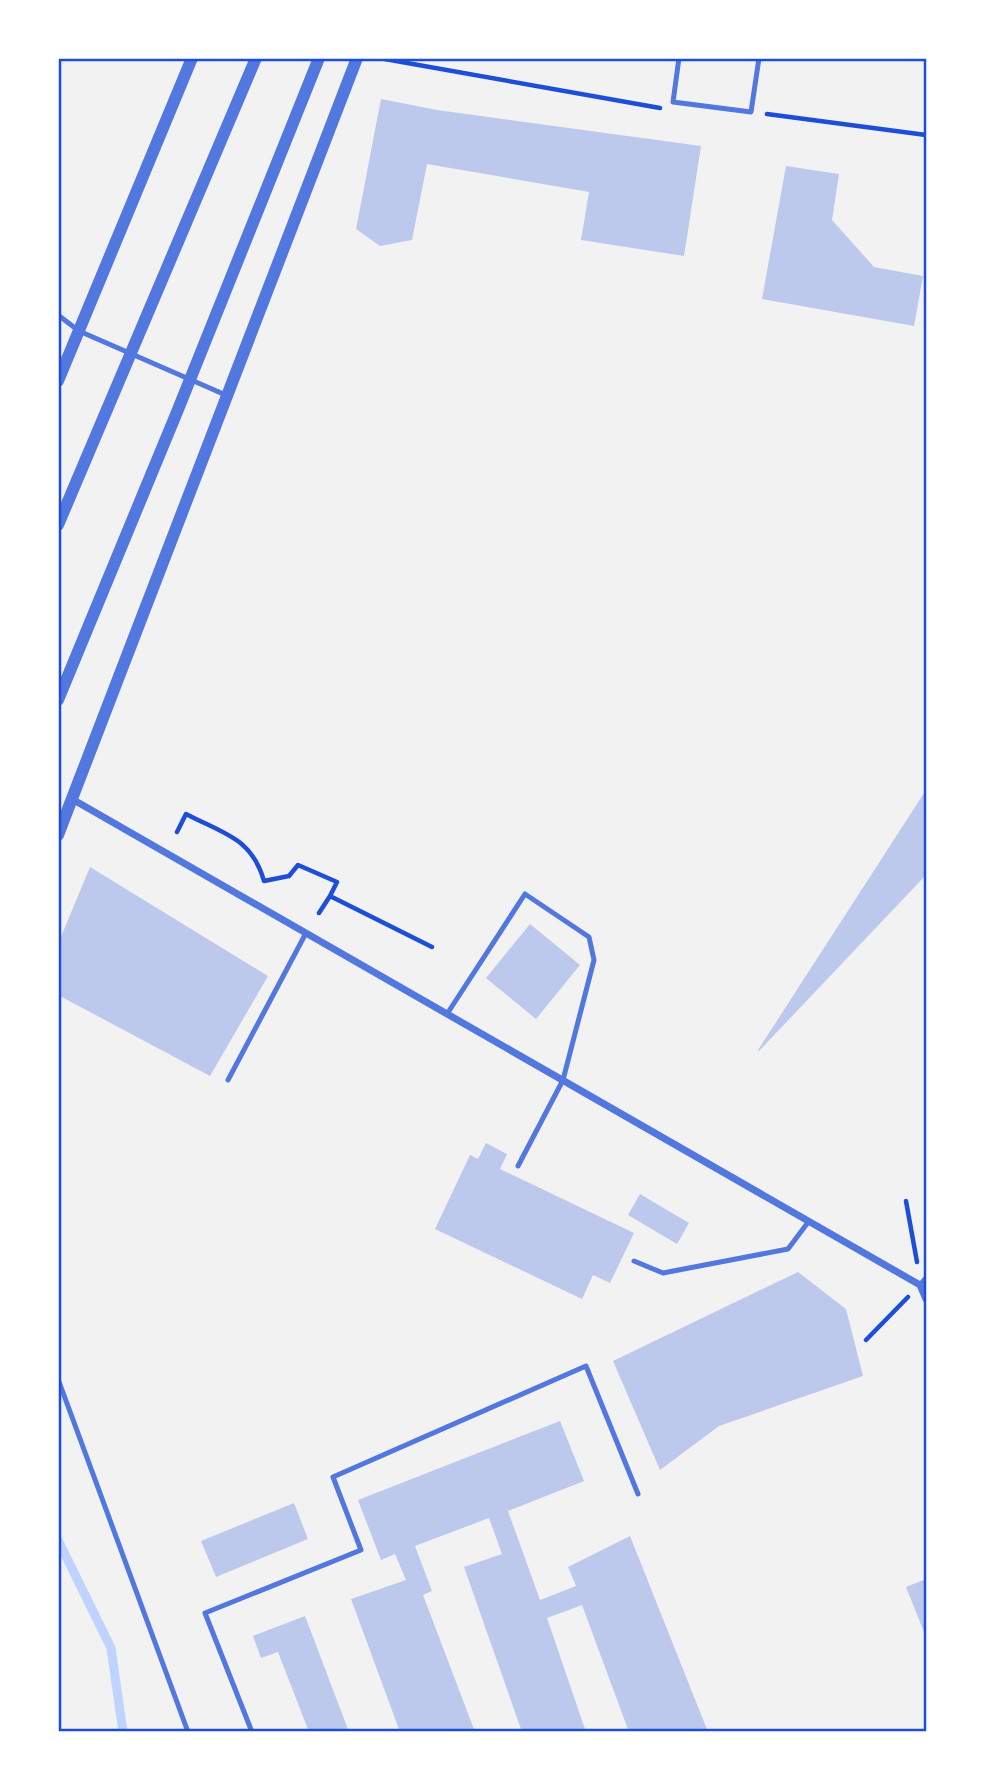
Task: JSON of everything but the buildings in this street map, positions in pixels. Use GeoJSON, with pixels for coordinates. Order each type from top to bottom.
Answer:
{"type":"FeatureCollection","features":[{"type":"Feature","properties":{"kind":"street"},"geometry":{"type":"LineString","coordinates":[[58,381],[192,58]]}},
{"type":"Feature","properties":{"kind":"street"},"geometry":{"type":"LineString","coordinates":[[58,526],[256,58]]}},
{"type":"Feature","properties":{"kind":"street"},"geometry":{"type":"LineString","coordinates":[[58,700],[319,58]]}},
{"type":"Feature","properties":{"kind":"street"},"geometry":{"type":"LineString","coordinates":[[58,835],[357,58]]}},
{"type":"Feature","properties":{"kind":"street"},"geometry":{"type":"LineString","coordinates":[[72,799],[809,1221],[923,1281],[926,1299]]}},
{"type":"Feature","properties":{"kind":"lane"},"geometry":{"type":"LineString","coordinates":[[679,58],[673,102],[751,112],[759,58]]}},
{"type":"Feature","properties":{"kind":"lane"},"geometry":{"type":"LineString","coordinates":[[58,315],[79,331],[228,396]]}},
{"type":"Feature","properties":{"kind":"lane"},"geometry":{"type":"LineString","coordinates":[[447,1014],[525,894],[589,937],[594,960],[563,1080],[518,1166]]}},
{"type":"Feature","properties":{"kind":"lane"},"geometry":{"type":"LineString","coordinates":[[228,1080],[306,933]]}},
{"type":"Feature","properties":{"kind":"lane"},"geometry":{"type":"LineString","coordinates":[[635,1261],[663,1273],[788,1249],[809,1221]]}},
{"type":"Feature","properties":{"kind":"lane"},"geometry":{"type":"LineString","coordinates":[[252,1732],[205,1613],[361,1550],[333,1477],[586,1366],[638,1494]]}},
{"type":"Feature","properties":{"kind":"lane"},"geometry":{"type":"LineString","coordinates":[[58,1379],[188,1732]]}},
{"type":"Feature","properties":{"kind":"path"},"geometry":{"type":"LineString","coordinates":[[379,58],[662,109],[673,102]]}},
{"type":"Feature","properties":{"kind":"path"},"geometry":{"type":"LineString","coordinates":[[751,112],[926,135]]}},
{"type":"Feature","properties":{"kind":"path"},"geometry":{"type":"LineString","coordinates":[[177,832],[187,814],[250,848],[264,881],[289,876],[298,865],[337,882],[320,914]]}},
{"type":"Feature","properties":{"kind":"path"},"geometry":{"type":"LineString","coordinates":[[330,896],[432,947]]}},
{"type":"Feature","properties":{"kind":"path"},"geometry":{"type":"LineString","coordinates":[[866,1340],[923,1281],[906,1201]]}},
{"type":"Feature","properties":{"kind":"waterway"},"geometry":{"type":"LineString","coordinates":[[58,1540],[111,1648],[123,1732]]}}]}
